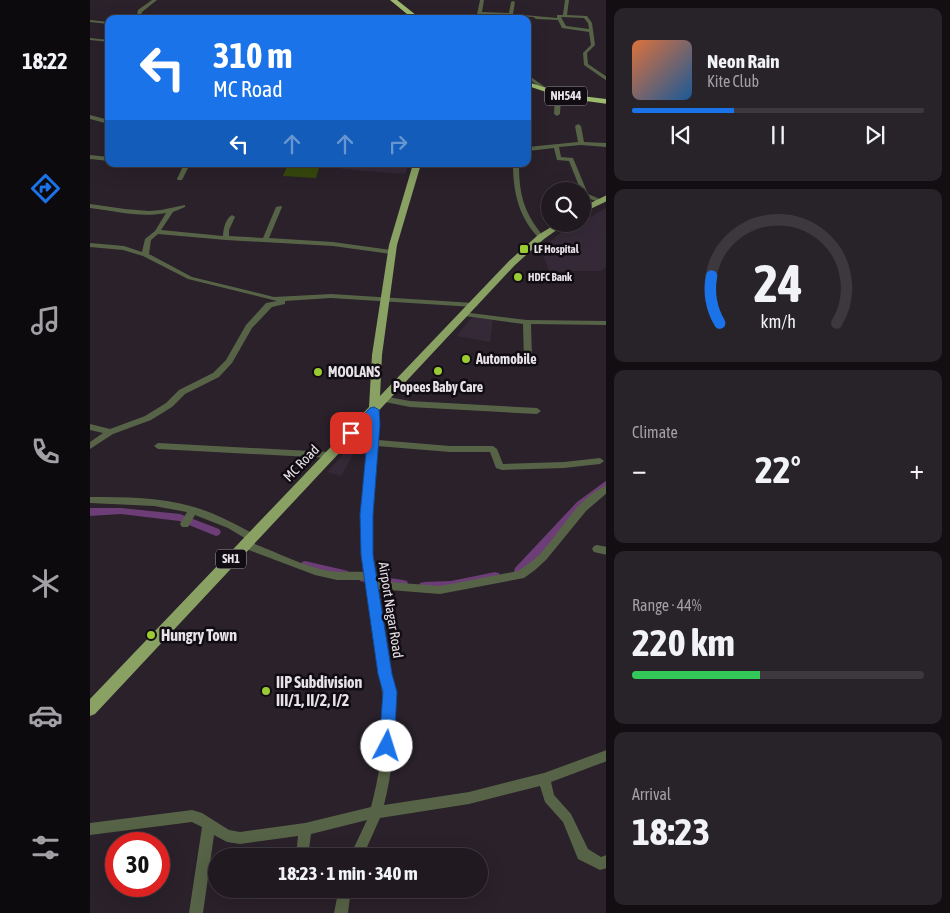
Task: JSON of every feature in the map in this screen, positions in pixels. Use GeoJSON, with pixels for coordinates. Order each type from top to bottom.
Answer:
{"type":"FeatureCollection","features":[{"type":"Feature","properties":{"kind":"highway"},"geometry":{"type":"LineString","coordinates":[[388,0],[407,15]]}},
{"type":"Feature","properties":{"kind":"highway"},"geometry":{"type":"LineString","coordinates":[[393,0],[413,15]]}},
{"type":"Feature","properties":{"kind":"highway","name":"NH544"},"geometry":{"type":"LineString","coordinates":[[531,87],[554,95],[606,103]]}},
{"type":"Feature","properties":{"kind":"main road"},"geometry":{"type":"LineString","coordinates":[[374,410],[384,299],[392,252],[416,167]]}},
{"type":"Feature","properties":{"kind":"main road"},"geometry":{"type":"LineString","coordinates":[[591,205],[603,199]]}},
{"type":"Feature","properties":{"kind":"main road","name":"MC Road"},"geometry":{"type":"LineString","coordinates":[[90,709],[512,263],[549,232]]}},
{"type":"Feature","properties":{"kind":"street"},"geometry":{"type":"LineString","coordinates":[[139,15],[140,11],[155,0]]}},
{"type":"Feature","properties":{"kind":"street"},"geometry":{"type":"LineString","coordinates":[[482,0],[479,13],[522,15]]}},
{"type":"Feature","properties":{"kind":"street"},"geometry":{"type":"LineString","coordinates":[[565,16],[567,0]]}},
{"type":"Feature","properties":{"kind":"street"},"geometry":{"type":"LineString","coordinates":[[513,14],[515,3]]}},
{"type":"Feature","properties":{"kind":"street"},"geometry":{"type":"LineString","coordinates":[[531,16],[559,19]]}},
{"type":"Feature","properties":{"kind":"street"},"geometry":{"type":"LineString","coordinates":[[559,19],[559,16],[585,18],[590,23],[593,45],[585,53],[586,66],[606,80]]}},
{"type":"Feature","properties":{"kind":"street"},"geometry":{"type":"LineString","coordinates":[[559,19],[564,27],[590,31]]}},
{"type":"Feature","properties":{"kind":"street"},"geometry":{"type":"LineString","coordinates":[[90,21],[105,23]]}},
{"type":"Feature","properties":{"kind":"street"},"geometry":{"type":"LineString","coordinates":[[90,39],[105,41]]}},
{"type":"Feature","properties":{"kind":"street"},"geometry":{"type":"LineString","coordinates":[[531,78],[554,95],[557,114]]}},
{"type":"Feature","properties":{"kind":"street"},"geometry":{"type":"LineString","coordinates":[[90,117],[105,121]]}},
{"type":"Feature","properties":{"kind":"street"},"geometry":{"type":"LineString","coordinates":[[578,126],[581,143]]}},
{"type":"Feature","properties":{"kind":"street"},"geometry":{"type":"LineString","coordinates":[[531,149],[581,143],[606,145]]}},
{"type":"Feature","properties":{"kind":"street"},"geometry":{"type":"LineString","coordinates":[[556,145],[559,159],[571,159],[585,194],[603,199]]}},
{"type":"Feature","properties":{"kind":"street"},"geometry":{"type":"LineString","coordinates":[[90,157],[105,159]]}},
{"type":"Feature","properties":{"kind":"street"},"geometry":{"type":"LineString","coordinates":[[180,179],[186,167]]}},
{"type":"Feature","properties":{"kind":"street"},"geometry":{"type":"LineString","coordinates":[[516,167],[519,198],[530,227],[541,237]]}},
{"type":"Feature","properties":{"kind":"street"},"geometry":{"type":"LineString","coordinates":[[90,206],[140,213],[170,212],[183,206]]}},
{"type":"Feature","properties":{"kind":"street"},"geometry":{"type":"LineString","coordinates":[[265,240],[279,207]]}},
{"type":"Feature","properties":{"kind":"street"},"geometry":{"type":"LineString","coordinates":[[145,255],[148,239],[157,232],[170,212]]}},
{"type":"Feature","properties":{"kind":"street"},"geometry":{"type":"LineString","coordinates":[[226,238],[226,230],[232,216]]}},
{"type":"Feature","properties":{"kind":"street"},"geometry":{"type":"LineString","coordinates":[[157,232],[350,246],[392,252]]}},
{"type":"Feature","properties":{"kind":"street"},"geometry":{"type":"LineString","coordinates":[[90,246],[124,248],[145,255],[190,278],[274,299],[287,300],[331,296],[474,305]]}},
{"type":"Feature","properties":{"kind":"street"},"geometry":{"type":"LineString","coordinates":[[90,446],[110,432],[148,418],[169,405],[182,392],[216,375],[229,361],[249,327],[269,305],[287,300]]}},
{"type":"Feature","properties":{"kind":"street"},"geometry":{"type":"LineString","coordinates":[[465,314],[527,322],[606,323]]}},
{"type":"Feature","properties":{"kind":"street"},"geometry":{"type":"LineString","coordinates":[[527,322],[528,361]]}},
{"type":"Feature","properties":{"kind":"street"},"geometry":{"type":"LineString","coordinates":[[383,399],[410,404],[537,411]]}},
{"type":"Feature","properties":{"kind":"street","name":"Airport Nagar Road"},"geometry":{"type":"LineString","coordinates":[[374,410],[373,443],[366,515],[367,579],[390,692],[385,766],[376,812]]}},
{"type":"Feature","properties":{"kind":"street"},"geometry":{"type":"LineString","coordinates":[[90,427],[110,432]]}},
{"type":"Feature","properties":{"kind":"street"},"geometry":{"type":"LineString","coordinates":[[373,443],[450,449],[493,449],[499,466],[502,467],[564,465],[600,460]]}},
{"type":"Feature","properties":{"kind":"street"},"geometry":{"type":"LineString","coordinates":[[158,446],[329,455]]}},
{"type":"Feature","properties":{"kind":"street"},"geometry":{"type":"LineString","coordinates":[[90,500],[129,499],[176,505],[225,521],[248,541],[304,569],[440,590],[520,575],[527,571],[586,502],[606,488]]}},
{"type":"Feature","properties":{"kind":"street"},"geometry":{"type":"LineString","coordinates":[[185,524],[192,510]]}},
{"type":"Feature","properties":{"kind":"street"},"geometry":{"type":"LineString","coordinates":[[90,829],[192,816],[227,836],[240,838],[305,829],[376,812],[469,798],[544,779],[606,755]]}},
{"type":"Feature","properties":{"kind":"street"},"geometry":{"type":"LineString","coordinates":[[544,779],[549,798],[567,818],[583,854],[600,864],[606,862]]}},
{"type":"Feature","properties":{"kind":"street"},"geometry":{"type":"LineString","coordinates":[[360,848],[376,812]]}},
{"type":"Feature","properties":{"kind":"street"},"geometry":{"type":"LineString","coordinates":[[196,913],[209,824]]}},
{"type":"Feature","properties":{"kind":"street"},"geometry":{"type":"LineString","coordinates":[[303,848],[305,829]]}},
{"type":"Feature","properties":{"kind":"street"},"geometry":{"type":"LineString","coordinates":[[341,913],[344,898]]}},
{"type":"Feature","properties":{"kind":"shaded area"},"geometry":{"type":"Polygon","coordinates":[[[343,167],[408,167],[405,174],[342,169],[343,167]]]}},
{"type":"Feature","properties":{"kind":"shaded area"},"geometry":{"type":"Polygon","coordinates":[[[606,208],[606,268],[600,271],[549,271],[541,249],[562,232],[591,232],[591,217],[606,208]]]}},
{"type":"Feature","properties":{"kind":"shaded area"},"geometry":{"type":"Polygon","coordinates":[[[472,317],[493,320],[490,342],[457,336],[472,317]]]}},
{"type":"Feature","properties":{"kind":"shaded area"},"geometry":{"type":"Polygon","coordinates":[[[347,450],[354,453],[341,476],[327,472],[347,450]]]}},
{"type":"Feature","properties":{"kind":"green space"},"geometry":{"type":"Polygon","coordinates":[[[287,167],[319,167],[316,178],[283,176],[287,167]]]}},
{"type":"Feature","properties":{"kind":"waterway"},"geometry":{"type":"LineString","coordinates":[[519,571],[580,504],[606,484]]}},
{"type":"Feature","properties":{"kind":"waterway"},"geometry":{"type":"LineString","coordinates":[[90,512],[121,511],[180,518],[216,532]]}},
{"type":"Feature","properties":{"kind":"waterway"},"geometry":{"type":"LineString","coordinates":[[305,565],[344,574]]}},
{"type":"Feature","properties":{"kind":"waterway"},"geometry":{"type":"LineString","coordinates":[[424,586],[451,585],[495,576]]}},
{"type":"Feature","properties":{"kind":"waterway"},"geometry":{"type":"LineString","coordinates":[[364,578],[403,584]]}},
{"type":"Feature","properties":{"kind":"place","name":"LF Hospital"},"geometry":{"type":"Point","coordinates":[524,249]}},
{"type":"Feature","properties":{"kind":"place","name":"HDFC Bank"},"geometry":{"type":"Point","coordinates":[518,277]}},
{"type":"Feature","properties":{"kind":"place","name":"Automobile"},"geometry":{"type":"Point","coordinates":[466,359]}},
{"type":"Feature","properties":{"kind":"place","name":"Popees Baby Care"},"geometry":{"type":"Point","coordinates":[438,371]}},
{"type":"Feature","properties":{"kind":"place","name":"MOOLANS"},"geometry":{"type":"Point","coordinates":[318,372]}},
{"type":"Feature","properties":{"kind":"place","name":"Hungry Town"},"geometry":{"type":"Point","coordinates":[151,635]}},
{"type":"Feature","properties":{"kind":"place","name":"IIP Subdivision III/1, II/2, I/2"},"geometry":{"type":"Point","coordinates":[266,691]}},
{"type":"Feature","properties":{"kind":"route"},"geometry":{"type":"LineString","coordinates":[[351,433],[374,410],[375,424],[366,515],[367,555],[385,674],[390,692],[387,746]]}}]}
